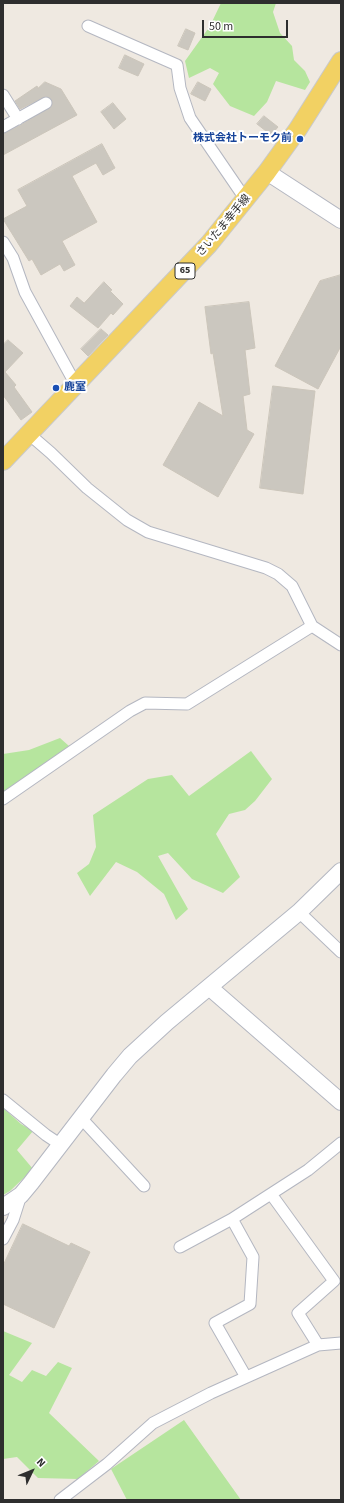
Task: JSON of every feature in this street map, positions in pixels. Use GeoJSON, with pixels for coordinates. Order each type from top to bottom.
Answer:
{"type":"FeatureCollection","features":[{"type":"Feature","properties":{"kind":"main road","name":"さいたま幸手線"},"geometry":{"type":"LineString","coordinates":[[3,461],[196,260],[246,200],[267,172],[298,129],[341,62]]}},
{"type":"Feature","properties":{"kind":"street"},"geometry":{"type":"LineString","coordinates":[[88,26],[177,65],[180,88],[190,118],[246,200]]}},
{"type":"Feature","properties":{"kind":"street"},"geometry":{"type":"LineString","coordinates":[[3,95],[18,119]]}},
{"type":"Feature","properties":{"kind":"street"},"geometry":{"type":"LineString","coordinates":[[3,127],[46,103]]}},
{"type":"Feature","properties":{"kind":"street"},"geometry":{"type":"LineString","coordinates":[[267,172],[341,220]]}},
{"type":"Feature","properties":{"kind":"street"},"geometry":{"type":"LineString","coordinates":[[3,242],[12,258],[25,292],[76,385]]}},
{"type":"Feature","properties":{"kind":"street"},"geometry":{"type":"LineString","coordinates":[[29,434],[88,488],[127,520],[148,532],[266,568],[278,574],[285,579],[296,593],[312,626],[341,644]]}},
{"type":"Feature","properties":{"kind":"street"},"geometry":{"type":"LineString","coordinates":[[3,799],[130,711],[145,703],[186,704],[312,626]]}},
{"type":"Feature","properties":{"kind":"street"},"geometry":{"type":"LineString","coordinates":[[3,1207],[21,1195],[130,1056],[299,912],[341,871]]}},
{"type":"Feature","properties":{"kind":"street"},"geometry":{"type":"LineString","coordinates":[[299,912],[341,952]]}},
{"type":"Feature","properties":{"kind":"street"},"geometry":{"type":"LineString","coordinates":[[209,988],[341,1102]]}},
{"type":"Feature","properties":{"kind":"street"},"geometry":{"type":"LineString","coordinates":[[3,1100],[60,1145]]}},
{"type":"Feature","properties":{"kind":"street"},"geometry":{"type":"LineString","coordinates":[[81,1118],[144,1186]]}},
{"type":"Feature","properties":{"kind":"street"},"geometry":{"type":"LineString","coordinates":[[180,1247],[232,1219],[271,1194],[308,1170],[341,1143]]}},
{"type":"Feature","properties":{"kind":"street"},"geometry":{"type":"LineString","coordinates":[[271,1194],[334,1281],[298,1313],[318,1344]]}},
{"type":"Feature","properties":{"kind":"street"},"geometry":{"type":"LineString","coordinates":[[3,1239],[13,1220],[21,1195]]}},
{"type":"Feature","properties":{"kind":"street"},"geometry":{"type":"LineString","coordinates":[[232,1219],[253,1257],[250,1304],[214,1323],[246,1377]]}},
{"type":"Feature","properties":{"kind":"street"},"geometry":{"type":"LineString","coordinates":[[60,1500],[107,1464],[153,1423],[211,1393],[318,1344],[341,1343]]}},
{"type":"Feature","properties":{"kind":"green space"},"geometry":{"type":"Polygon","coordinates":[[[221,3],[276,3],[273,12],[280,33],[292,46],[294,60],[305,71],[310,82],[305,90],[276,81],[267,102],[254,116],[230,106],[213,84],[219,73],[210,68],[189,78],[185,61],[210,26],[221,3]]]}},
{"type":"Feature","properties":{"kind":"green space"},"geometry":{"type":"Polygon","coordinates":[[[60,738],[69,746],[3,793],[3,754],[29,750],[60,738]]]}},
{"type":"Feature","properties":{"kind":"green space"},"geometry":{"type":"Polygon","coordinates":[[[251,751],[272,779],[255,801],[245,810],[229,814],[216,834],[240,877],[223,893],[192,879],[168,853],[158,856],[188,909],[176,920],[164,894],[137,872],[116,862],[90,896],[77,873],[89,864],[96,847],[93,815],[148,779],[172,775],[189,796],[251,751]]]}},
{"type":"Feature","properties":{"kind":"green space"},"geometry":{"type":"Polygon","coordinates":[[[3,1108],[21,1124],[33,1131],[17,1150],[33,1169],[10,1191],[3,1195],[3,1108]]]}},
{"type":"Feature","properties":{"kind":"green space"},"geometry":{"type":"Polygon","coordinates":[[[3,1331],[32,1343],[9,1375],[22,1382],[32,1370],[46,1376],[58,1362],[72,1368],[49,1413],[99,1461],[78,1479],[38,1478],[17,1457],[3,1459],[3,1331]]]}},
{"type":"Feature","properties":{"kind":"green space"},"geometry":{"type":"Polygon","coordinates":[[[184,1420],[241,1500],[127,1500],[111,1469],[184,1420]]]}},
{"type":"Feature","properties":{"kind":"building"},"geometry":{"type":"Polygon","coordinates":[[[186,29],[195,33],[188,50],[178,46],[186,29]]]}},
{"type":"Feature","properties":{"kind":"building"},"geometry":{"type":"Polygon","coordinates":[[[125,55],[144,64],[138,76],[119,68],[125,55]]]}},
{"type":"Feature","properties":{"kind":"building"},"geometry":{"type":"Polygon","coordinates":[[[45,82],[61,89],[77,115],[3,155],[3,134],[52,106],[52,100],[46,96],[20,109],[15,101],[37,86],[38,88],[45,82]]]}},
{"type":"Feature","properties":{"kind":"building"},"geometry":{"type":"Polygon","coordinates":[[[198,82],[211,89],[205,101],[191,94],[198,82]]]}},
{"type":"Feature","properties":{"kind":"building"},"geometry":{"type":"Polygon","coordinates":[[[113,103],[126,119],[114,129],[101,112],[113,103]]]}},
{"type":"Feature","properties":{"kind":"building"},"geometry":{"type":"Polygon","coordinates":[[[264,116],[278,127],[271,135],[257,124],[264,116]]]}},
{"type":"Feature","properties":{"kind":"building"},"geometry":{"type":"Polygon","coordinates":[[[102,144],[115,168],[103,175],[96,163],[72,176],[97,222],[62,241],[75,265],[64,271],[60,264],[41,275],[32,259],[29,261],[3,219],[27,206],[18,190],[102,144]]]}},
{"type":"Feature","properties":{"kind":"building"},"geometry":{"type":"Polygon","coordinates":[[[341,275],[341,346],[318,389],[275,366],[320,281],[341,275]]]}},
{"type":"Feature","properties":{"kind":"building"},"geometry":{"type":"Polygon","coordinates":[[[104,282],[112,290],[110,291],[123,304],[113,315],[111,313],[98,328],[70,306],[77,297],[84,303],[104,282]]]}},
{"type":"Feature","properties":{"kind":"building"},"geometry":{"type":"Polygon","coordinates":[[[249,302],[255,348],[245,350],[250,394],[243,396],[247,430],[254,434],[218,497],[163,465],[199,402],[223,416],[213,353],[211,354],[205,307],[249,302]]]}},
{"type":"Feature","properties":{"kind":"building"},"geometry":{"type":"Polygon","coordinates":[[[101,329],[108,335],[88,356],[81,349],[101,329]]]}},
{"type":"Feature","properties":{"kind":"building"},"geometry":{"type":"Polygon","coordinates":[[[8,340],[23,353],[5,372],[16,385],[14,387],[32,412],[21,420],[3,395],[3,345],[8,340]]]}},
{"type":"Feature","properties":{"kind":"building"},"geometry":{"type":"Polygon","coordinates":[[[273,386],[315,391],[303,494],[260,488],[273,386]]]}},
{"type":"Feature","properties":{"kind":"building"},"geometry":{"type":"Polygon","coordinates":[[[23,1224],[69,1246],[71,1243],[90,1252],[54,1328],[3,1304],[3,1266],[23,1224]]]}},
{"type":"Feature","properties":{"kind":"place","name":"株式会社トーモク前"},"geometry":{"type":"Point","coordinates":[300,139]}},
{"type":"Feature","properties":{"kind":"place","name":"鹿室"},"geometry":{"type":"Point","coordinates":[56,388]}}]}
